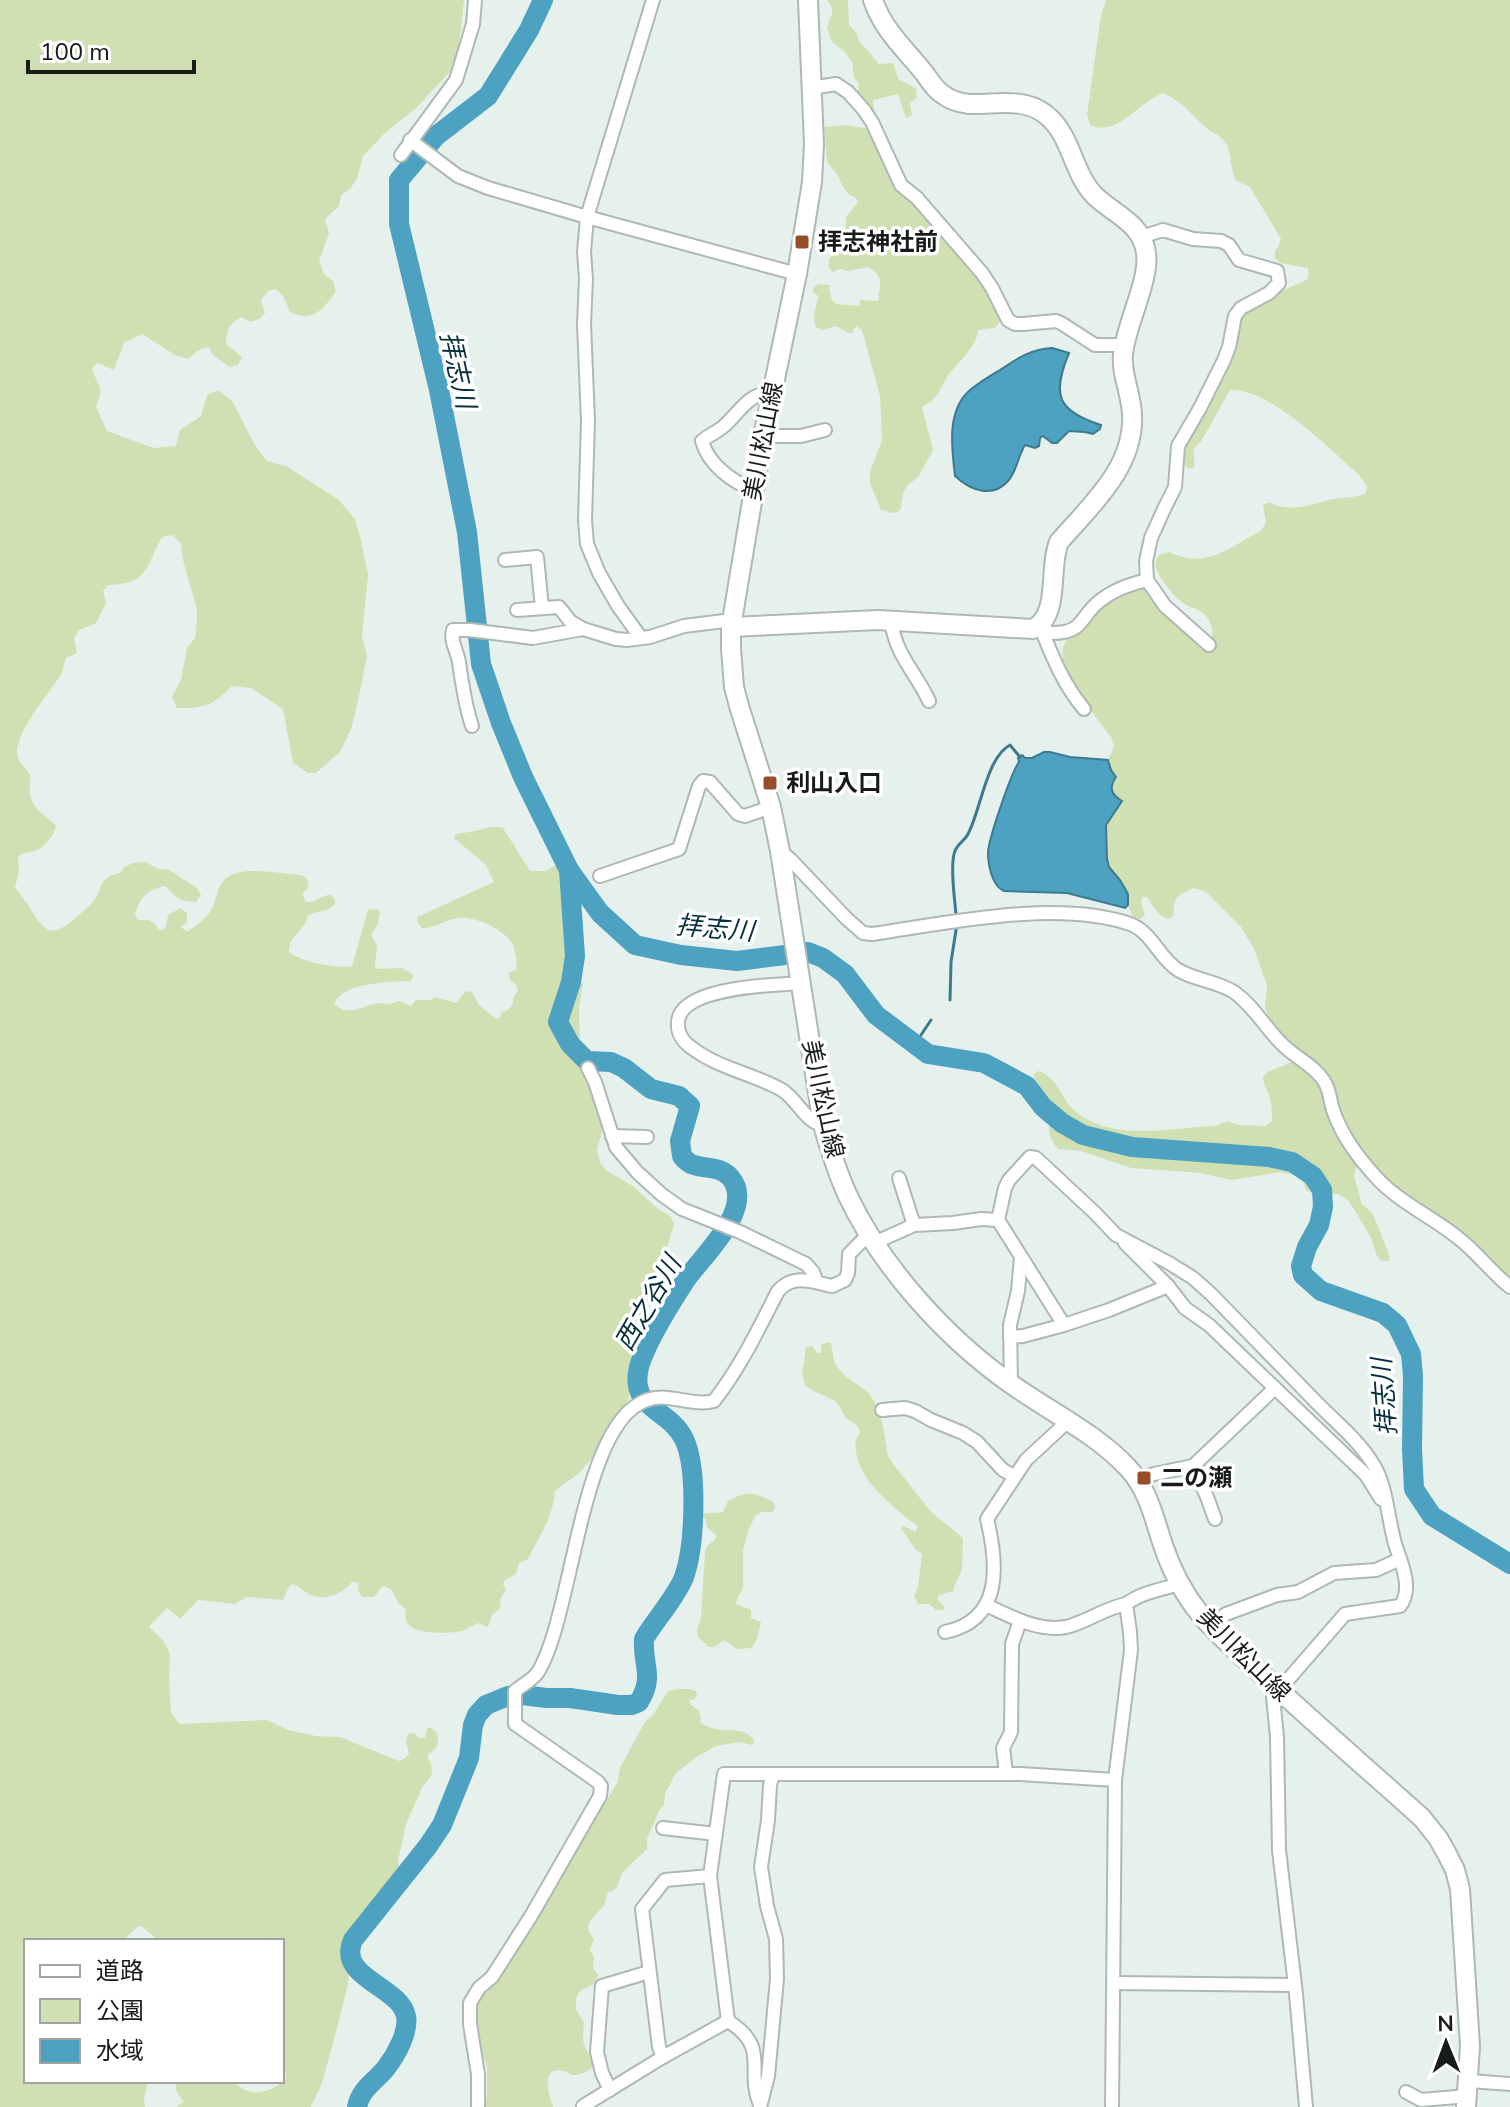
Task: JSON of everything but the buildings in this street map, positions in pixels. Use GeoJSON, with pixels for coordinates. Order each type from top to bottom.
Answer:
{"type":"FeatureCollection","features":[{"type":"Feature","properties":{"kind":"main road","name":"美川松山線"},"geometry":{"type":"LineString","coordinates":[[808,0],[814,144],[812,182],[797,274],[763,436],[732,624],[732,671],[739,706],[771,807],[780,851],[823,1125],[845,1191],[871,1239],[890,1265],[950,1333],[1011,1384],[1120,1460],[1138,1480],[1148,1499],[1169,1560],[1199,1613],[1279,1690],[1422,1818],[1438,1838],[1455,1870],[1462,1908],[1470,2046],[1468,2095]]}},
{"type":"Feature","properties":{"kind":"main road"},"geometry":{"type":"LineString","coordinates":[[732,624],[861,620],[1023,630],[1040,626],[1049,610],[1054,553],[1059,542],[1116,475],[1132,428],[1123,365],[1125,345],[1146,264],[1146,253],[1138,230],[1085,183],[1066,141],[1048,116],[1027,104],[966,104],[942,94],[902,49],[882,20],[873,0]]}},
{"type":"Feature","properties":{"kind":"street"},"geometry":{"type":"LineString","coordinates":[[401,155],[456,80],[473,24],[475,0]]}},
{"type":"Feature","properties":{"kind":"street"},"geometry":{"type":"LineString","coordinates":[[641,638],[605,584],[587,544],[584,252],[587,217],[653,0]]}},
{"type":"Feature","properties":{"kind":"street"},"geometry":{"type":"LineString","coordinates":[[811,88],[836,84],[864,110],[901,185],[917,198],[982,273],[1008,320],[1015,324],[1056,321],[1095,345],[1125,345]]}},
{"type":"Feature","properties":{"kind":"street"},"geometry":{"type":"LineString","coordinates":[[412,141],[467,180],[587,217],[797,274]]}},
{"type":"Feature","properties":{"kind":"street"},"geometry":{"type":"LineString","coordinates":[[1141,237],[1163,230],[1193,239],[1221,241],[1229,245],[1239,260],[1270,268],[1277,271],[1279,277],[1275,287],[1241,308],[1235,316],[1224,360],[1178,446],[1175,487],[1151,538],[1146,561],[1147,580],[1165,606],[1209,645]]}},
{"type":"Feature","properties":{"kind":"street"},"geometry":{"type":"LineString","coordinates":[[754,490],[719,468],[709,458],[702,441],[722,428],[755,395],[772,393]]}},
{"type":"Feature","properties":{"kind":"street"},"geometry":{"type":"LineString","coordinates":[[763,436],[801,436],[825,430]]}},
{"type":"Feature","properties":{"kind":"street"},"geometry":{"type":"LineString","coordinates":[[511,555],[537,557],[542,608]]}},
{"type":"Feature","properties":{"kind":"street"},"geometry":{"type":"LineString","coordinates":[[1040,626],[1050,633],[1076,628],[1101,599],[1120,588],[1147,580]]}},
{"type":"Feature","properties":{"kind":"street"},"geometry":{"type":"LineString","coordinates":[[517,610],[559,607],[570,621],[583,629],[616,639],[641,638],[684,626],[732,624]]}},
{"type":"Feature","properties":{"kind":"street"},"geometry":{"type":"LineString","coordinates":[[891,621],[896,644],[929,701]]}},
{"type":"Feature","properties":{"kind":"street"},"geometry":{"type":"LineString","coordinates":[[1040,626],[1060,675],[1084,709]]}},
{"type":"Feature","properties":{"kind":"street"},"geometry":{"type":"LineString","coordinates":[[472,726],[451,634],[453,630],[533,638],[583,629]]}},
{"type":"Feature","properties":{"kind":"street"},"geometry":{"type":"LineString","coordinates":[[600,876],[679,849],[703,781],[710,782],[738,814],[745,816],[771,807]]}},
{"type":"Feature","properties":{"kind":"street"},"geometry":{"type":"LineString","coordinates":[[780,851],[863,933],[972,919],[1056,913],[1103,918],[1141,930],[1178,970],[1215,982],[1247,1003],[1284,1046],[1325,1081],[1347,1141],[1378,1180],[1461,1240],[1510,1287]]}},
{"type":"Feature","properties":{"kind":"street"},"geometry":{"type":"LineString","coordinates":[[800,975],[694,1001],[679,1015],[679,1033],[700,1053],[781,1089],[796,1101],[812,1121],[823,1125]]}},
{"type":"Feature","properties":{"kind":"street"},"geometry":{"type":"LineString","coordinates":[[588,1068],[622,1157],[661,1194],[682,1209],[740,1232],[806,1264],[816,1280]]}},
{"type":"Feature","properties":{"kind":"street"},"geometry":{"type":"LineString","coordinates":[[612,1136],[647,1137]]}},
{"type":"Feature","properties":{"kind":"street"},"geometry":{"type":"LineString","coordinates":[[1064,1325],[998,1220],[1009,1180],[1030,1157],[1036,1158],[1116,1235],[1193,1278],[1211,1294],[1328,1413],[1374,1464],[1381,1480],[1406,1581],[1406,1596],[1400,1606],[1345,1614],[1273,1697],[1272,1703],[1277,1737],[1279,1850],[1306,2107]]}},
{"type":"Feature","properties":{"kind":"street"},"geometry":{"type":"LineString","coordinates":[[899,1178],[914,1225]]}},
{"type":"Feature","properties":{"kind":"street"},"geometry":{"type":"LineString","coordinates":[[478,2107],[478,2074],[470,2003],[479,1988],[492,1977],[531,1916],[600,1796],[598,1782],[515,1724],[515,1697],[532,1680],[544,1659],[601,1456],[614,1429],[622,1418],[643,1402],[668,1398],[695,1403],[714,1401],[784,1285],[792,1281],[816,1280],[832,1286],[845,1280],[849,1254],[871,1239],[914,1225],[998,1220]]}},
{"type":"Feature","properties":{"kind":"street"},"geometry":{"type":"LineString","coordinates":[[1124,1240],[1185,1308],[1209,1325],[1366,1475],[1387,1513]]}},
{"type":"Feature","properties":{"kind":"street"},"geometry":{"type":"LineString","coordinates":[[1011,1384],[1010,1325],[1018,1291],[1021,1257]]}},
{"type":"Feature","properties":{"kind":"street"},"geometry":{"type":"LineString","coordinates":[[1010,1337],[1064,1325],[1168,1286]]}},
{"type":"Feature","properties":{"kind":"street"},"geometry":{"type":"LineString","coordinates":[[1138,1480],[1193,1466],[1275,1388]]}},
{"type":"Feature","properties":{"kind":"street"},"geometry":{"type":"LineString","coordinates":[[882,1410],[905,1408],[963,1433],[977,1442],[1003,1470],[1014,1476]]}},
{"type":"Feature","properties":{"kind":"street"},"geometry":{"type":"LineString","coordinates":[[945,1632],[973,1621],[986,1605],[992,1588],[995,1557],[987,1519],[1026,1460],[1067,1422]]}},
{"type":"Feature","properties":{"kind":"street"},"geometry":{"type":"LineString","coordinates":[[1193,1466],[1215,1519]]}},
{"type":"Feature","properties":{"kind":"street"},"geometry":{"type":"LineString","coordinates":[[1211,1625],[1226,1614],[1277,1595],[1298,1592],[1334,1573],[1376,1570],[1400,1559]]}},
{"type":"Feature","properties":{"kind":"street"},"geometry":{"type":"LineString","coordinates":[[986,1605],[1020,1621],[1046,1627],[1065,1627],[1147,1593],[1181,1584]]}},
{"type":"Feature","properties":{"kind":"street"},"geometry":{"type":"LineString","coordinates":[[1112,2107],[1115,1780],[1131,1650],[1126,1604]]}},
{"type":"Feature","properties":{"kind":"street"},"geometry":{"type":"LineString","coordinates":[[1006,1774],[1003,1748],[1011,1732],[1012,1644],[1020,1621]]}},
{"type":"Feature","properties":{"kind":"street"},"geometry":{"type":"LineString","coordinates":[[728,2021],[710,1876],[724,1774],[1006,1774],[1115,1780]]}},
{"type":"Feature","properties":{"kind":"street"},"geometry":{"type":"LineString","coordinates":[[760,2106],[768,2076],[777,1979],[776,1939],[761,1867],[773,1774]]}},
{"type":"Feature","properties":{"kind":"street"},"geometry":{"type":"LineString","coordinates":[[663,1828],[716,1834]]}},
{"type":"Feature","properties":{"kind":"street"},"geometry":{"type":"LineString","coordinates":[[663,2057],[659,2047],[642,1909],[665,1880],[710,1876]]}},
{"type":"Feature","properties":{"kind":"street"},"geometry":{"type":"LineString","coordinates":[[610,2090],[597,2052],[602,1986],[649,1972]]}},
{"type":"Feature","properties":{"kind":"street"},"geometry":{"type":"LineString","coordinates":[[1114,1983],[1294,1985]]}},
{"type":"Feature","properties":{"kind":"street"},"geometry":{"type":"LineString","coordinates":[[728,2021],[742,2030],[753,2044],[756,2095],[760,2106]]}},
{"type":"Feature","properties":{"kind":"street"},"geometry":{"type":"LineString","coordinates":[[583,2106],[728,2021]]}},
{"type":"Feature","properties":{"kind":"street"},"geometry":{"type":"LineString","coordinates":[[1406,2092],[1421,2100],[1468,2095],[1510,2084]]}},
{"type":"Feature","properties":{"kind":"green space"},"geometry":{"type":"Polygon","coordinates":[[[0,0],[464,0],[458,55],[449,73],[363,156],[351,188],[341,195],[339,206],[325,219],[329,233],[319,261],[336,291],[322,309],[311,315],[298,315],[290,312],[276,289],[268,291],[261,300],[265,313],[261,318],[251,322],[241,317],[228,331],[226,344],[242,357],[238,365],[230,367],[214,356],[208,347],[188,359],[175,355],[142,334],[124,343],[114,370],[97,363],[92,369],[101,391],[96,407],[107,431],[154,448],[176,446],[180,430],[201,416],[207,395],[218,390],[232,401],[267,461],[286,466],[339,500],[355,519],[368,574],[362,636],[367,656],[351,729],[340,752],[316,773],[308,773],[293,763],[283,709],[251,688],[232,686],[208,704],[177,708],[172,697],[181,680],[187,648],[195,638],[197,610],[181,544],[172,535],[162,537],[139,577],[108,585],[103,591],[106,603],[96,623],[79,630],[74,638],[77,653],[66,658],[60,676],[25,728],[17,750],[18,758],[29,773],[33,802],[56,826],[42,847],[18,857],[19,872],[15,887],[42,925],[55,930],[90,905],[108,877],[133,863],[145,862],[169,870],[197,888],[201,895],[196,902],[189,902],[178,898],[165,886],[154,890],[140,903],[135,914],[138,920],[148,920],[163,930],[168,915],[180,908],[187,913],[187,922],[181,927],[187,932],[208,915],[223,882],[231,875],[253,871],[300,875],[308,881],[308,888],[302,894],[306,902],[331,895],[335,905],[308,915],[289,952],[319,964],[352,966],[368,910],[377,909],[380,912],[378,924],[371,935],[377,946],[375,966],[377,969],[402,968],[413,977],[411,981],[357,987],[347,991],[334,1004],[343,1010],[355,1010],[376,1003],[400,1001],[411,1006],[416,1000],[436,997],[456,1003],[466,991],[472,992],[479,1005],[495,1018],[500,1018],[501,1013],[513,1004],[518,991],[510,980],[509,973],[516,970],[516,962],[515,950],[509,939],[492,927],[471,919],[458,918],[422,928],[417,917],[494,882],[486,865],[454,838],[456,834],[490,827],[503,828],[530,871],[546,871],[560,866],[564,871],[571,965],[583,984],[579,1007],[582,1063],[597,1100],[603,1129],[597,1149],[600,1163],[669,1215],[674,1223],[662,1255],[662,1270],[633,1353],[629,1399],[595,1455],[578,1474],[555,1491],[545,1527],[527,1560],[519,1563],[516,1574],[504,1581],[506,1589],[500,1608],[492,1615],[488,1627],[478,1623],[449,1633],[416,1629],[407,1622],[405,1609],[391,1589],[384,1586],[374,1597],[362,1597],[358,1590],[359,1583],[352,1582],[327,1597],[309,1594],[292,1584],[283,1600],[246,1597],[235,1604],[198,1600],[180,1619],[167,1608],[149,1627],[163,1640],[170,1654],[171,1712],[179,1724],[267,1720],[288,1730],[340,1737],[399,1761],[409,1753],[408,1734],[425,1738],[430,1727],[437,1733],[437,1745],[428,1754],[432,1775],[423,1786],[406,1824],[398,1861],[401,1885],[357,1940],[322,2083],[311,2107],[176,2107],[184,2101],[177,2092],[177,2083],[236,2083],[246,2090],[260,2092],[284,2083],[284,1939],[157,1939],[141,1926],[125,1939],[24,1939],[24,2083],[148,2083],[145,2107],[0,2107],[0,0]]]}},
{"type":"Feature","properties":{"kind":"green space"},"geometry":{"type":"Polygon","coordinates":[[[827,0],[848,0],[849,25],[859,41],[879,64],[892,63],[898,79],[916,88],[917,98],[910,102],[912,116],[906,118],[898,94],[873,100],[874,112],[870,113],[862,103],[852,62],[832,42],[827,28],[832,11],[827,0]]]}},
{"type":"Feature","properties":{"kind":"green space"},"geometry":{"type":"Polygon","coordinates":[[[1106,0],[1510,0],[1510,1279],[1413,1206],[1367,1160],[1356,1168],[1354,1176],[1362,1204],[1373,1214],[1389,1261],[1381,1261],[1377,1256],[1370,1236],[1349,1201],[1338,1194],[1306,1190],[1297,1176],[1281,1172],[1232,1180],[1200,1173],[1131,1168],[1081,1151],[1058,1149],[1051,1137],[1048,1101],[1033,1075],[1038,1071],[1056,1084],[1075,1111],[1107,1127],[1143,1131],[1216,1126],[1227,1121],[1238,1125],[1266,1126],[1272,1121],[1272,1111],[1263,1077],[1267,1072],[1292,1062],[1296,1049],[1268,1017],[1265,1007],[1267,985],[1254,949],[1241,927],[1206,892],[1194,888],[1180,895],[1175,900],[1174,916],[1168,919],[1158,913],[1147,897],[1143,897],[1141,902],[1145,915],[1141,919],[1133,917],[1128,894],[1109,867],[1107,859],[1106,825],[1122,801],[1111,790],[1108,760],[1114,746],[1065,668],[1064,645],[1077,628],[1111,600],[1124,592],[1144,588],[1159,609],[1202,650],[1208,650],[1212,640],[1211,624],[1205,614],[1187,606],[1167,586],[1156,567],[1159,555],[1169,552],[1195,559],[1217,554],[1261,531],[1266,522],[1263,505],[1269,502],[1277,506],[1301,507],[1362,495],[1366,493],[1367,486],[1315,435],[1280,409],[1246,392],[1230,390],[1202,440],[1193,450],[1195,465],[1192,469],[1187,468],[1182,460],[1191,433],[1231,363],[1241,319],[1247,311],[1306,280],[1309,274],[1308,268],[1280,263],[1275,259],[1281,239],[1250,187],[1235,180],[1225,142],[1178,101],[1163,93],[1109,127],[1090,125],[1087,115],[1101,15],[1106,0]]]}},
{"type":"Feature","properties":{"kind":"green space"},"geometry":{"type":"Polygon","coordinates":[[[844,125],[870,130],[914,200],[978,274],[1002,319],[995,328],[978,330],[971,348],[947,377],[935,398],[922,407],[933,450],[919,476],[907,486],[901,508],[892,513],[881,510],[870,483],[870,472],[882,440],[880,396],[862,330],[856,326],[852,333],[848,333],[836,326],[823,330],[816,327],[814,318],[818,296],[813,292],[819,284],[829,285],[831,298],[836,304],[859,306],[860,300],[878,301],[880,281],[873,270],[868,267],[832,272],[829,267],[829,259],[845,245],[846,217],[858,202],[849,195],[827,162],[824,127],[844,125]]]}},
{"type":"Feature","properties":{"kind":"green space"},"geometry":{"type":"Polygon","coordinates":[[[831,1343],[837,1367],[868,1392],[875,1403],[888,1456],[894,1465],[931,1512],[963,1538],[962,1569],[954,1591],[939,1595],[937,1599],[945,1607],[944,1610],[936,1610],[929,1604],[918,1604],[914,1596],[922,1554],[901,1528],[904,1526],[915,1532],[918,1527],[867,1479],[858,1461],[858,1427],[847,1419],[836,1402],[805,1385],[802,1375],[806,1347],[812,1346],[817,1353],[821,1353],[821,1345],[831,1343]]]}},
{"type":"Feature","properties":{"kind":"green space"},"geometry":{"type":"Polygon","coordinates":[[[659,1407],[673,1414],[690,1436],[697,1465],[702,1514],[723,1512],[728,1501],[747,1494],[774,1502],[772,1512],[761,1512],[755,1516],[743,1550],[743,1588],[736,1604],[751,1610],[751,1618],[761,1622],[752,1648],[737,1649],[724,1640],[714,1647],[708,1647],[698,1637],[705,1552],[716,1535],[707,1527],[705,1518],[690,1514],[682,1449],[674,1431],[655,1411],[659,1407]]]}},
{"type":"Feature","properties":{"kind":"green space"},"geometry":{"type":"Polygon","coordinates":[[[668,1691],[696,1691],[694,1700],[689,1700],[700,1713],[700,1722],[714,1729],[740,1731],[753,1738],[754,1743],[716,1746],[676,1773],[647,1839],[647,1849],[622,1873],[617,1887],[608,1892],[604,1905],[590,1920],[588,1928],[594,1939],[590,1950],[594,1957],[593,1968],[598,1975],[593,1985],[578,1993],[576,2010],[584,2022],[584,2046],[596,2066],[576,2075],[556,2070],[551,2073],[548,2083],[553,2107],[484,2107],[487,2067],[475,2027],[477,2001],[484,1990],[495,1982],[536,1920],[618,1781],[620,1768],[645,1722],[668,1691]]]}},
{"type":"Feature","properties":{"kind":"water"},"geometry":{"type":"Polygon","coordinates":[[[1052,348],[1069,353],[1060,380],[1062,400],[1075,414],[1101,425],[1100,429],[1093,434],[1069,431],[1057,443],[1043,436],[1035,448],[1025,445],[1013,473],[1002,487],[988,491],[967,485],[955,476],[953,454],[952,431],[962,400],[976,385],[1019,358],[1052,348]]]}},
{"type":"Feature","properties":{"kind":"water"},"geometry":{"type":"Polygon","coordinates":[[[1044,752],[1108,760],[1116,777],[1112,791],[1122,801],[1106,825],[1107,859],[1109,867],[1128,894],[1125,908],[1067,893],[1004,891],[994,880],[989,863],[989,845],[1018,758],[1022,755],[1032,758],[1044,752]]]}},
{"type":"Feature","properties":{"kind":"waterway","name":"拝志川"},"geometry":{"type":"LineString","coordinates":[[543,0],[529,30],[488,96],[436,136],[399,180],[399,224],[439,390],[467,532],[481,664],[523,777],[569,870],[600,913],[635,945],[681,955],[737,961],[808,952],[823,958],[845,974],[876,1015],[928,1054],[984,1063],[1027,1086],[1043,1107],[1083,1135],[1132,1147],[1269,1157],[1292,1162],[1313,1176],[1322,1190],[1323,1207],[1319,1225],[1301,1266],[1303,1275],[1321,1291],[1383,1313],[1397,1325],[1411,1354],[1414,1489],[1432,1516],[1510,1564]]}},
{"type":"Feature","properties":{"kind":"waterway"},"geometry":{"type":"LineString","coordinates":[[956,916],[952,868],[955,851],[973,824],[995,761],[1010,745],[1020,757]]}},
{"type":"Feature","properties":{"kind":"waterway","name":"西之谷川"},"geometry":{"type":"LineString","coordinates":[[357,2107],[365,2090],[394,2057],[404,2036],[406,2016],[393,1997],[353,1964],[350,1953],[353,1940],[442,1825],[469,1758],[477,1715],[486,1705],[508,1696],[570,1698],[618,1705],[639,1702],[647,1677],[644,1639],[684,1577],[691,1546],[693,1487],[684,1439],[677,1428],[645,1400],[637,1381],[642,1357],[672,1301],[732,1217],[737,1203],[736,1189],[726,1173],[691,1164],[682,1156],[680,1141],[690,1106],[679,1096],[651,1089],[611,1062],[587,1061],[570,1044],[558,1022],[571,982],[575,956],[569,870]]}},
{"type":"Feature","properties":{"kind":"waterway"},"geometry":{"type":"LineString","coordinates":[[950,1000],[951,962],[957,924]]}},
{"type":"Feature","properties":{"kind":"waterway"},"geometry":{"type":"LineString","coordinates":[[915,1044],[931,1020]]}},
{"type":"Feature","properties":{"kind":"place","name":"拝志神社前"},"geometry":{"type":"Point","coordinates":[802,242]}},
{"type":"Feature","properties":{"kind":"place","name":"利山入口"},"geometry":{"type":"Point","coordinates":[770,783]}},
{"type":"Feature","properties":{"kind":"place","name":"二の瀬"},"geometry":{"type":"Point","coordinates":[1144,1478]}}]}
